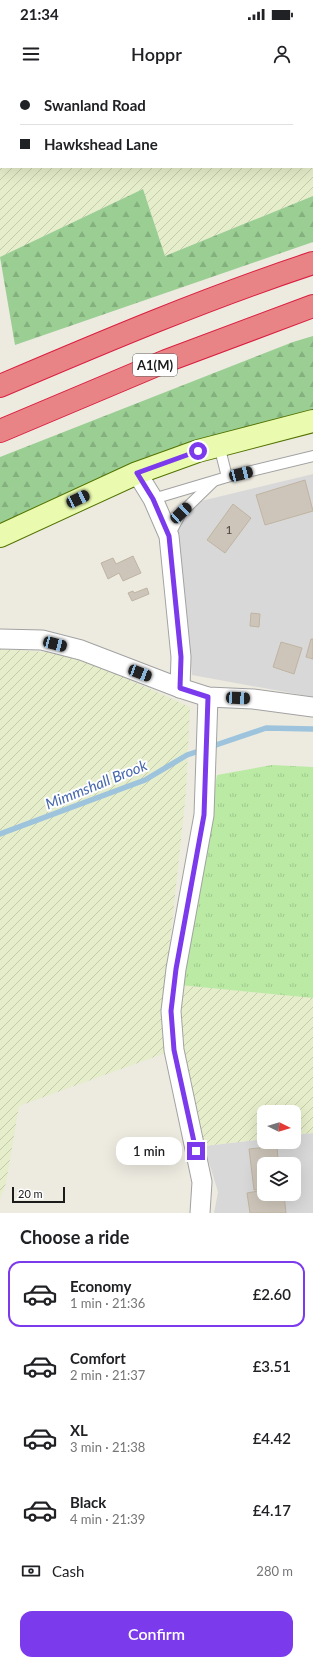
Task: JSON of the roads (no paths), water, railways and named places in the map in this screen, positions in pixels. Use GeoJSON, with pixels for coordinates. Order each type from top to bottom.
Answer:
{"type":"FeatureCollection","features":[{"type":"Feature","properties":{"kind":"highway"},"geometry":{"type":"LineString","coordinates":[[0,386],[105,341],[313,262]]}},
{"type":"Feature","properties":{"kind":"highway","name":"A1(M)"},"geometry":{"type":"LineString","coordinates":[[0,431],[166,361],[313,306]]}},
{"type":"Feature","properties":{"kind":"street"},"geometry":{"type":"LineString","coordinates":[[0,536],[137,473],[219,445],[313,421]]}},
{"type":"Feature","properties":{"kind":"street"},"geometry":{"type":"LineString","coordinates":[[137,473],[153,499],[169,536],[181,657],[180,688]]}},
{"type":"Feature","properties":{"kind":"street"},"geometry":{"type":"LineString","coordinates":[[0,638],[42,640],[81,650],[180,688],[208,697],[253,699],[313,707]]}},
{"type":"Feature","properties":{"kind":"street"},"geometry":{"type":"LineString","coordinates":[[200,1213],[202,1182],[174,1050],[171,1011],[176,969],[204,815],[208,697]]}},
{"type":"Feature","properties":{"kind":"lane"},"geometry":{"type":"LineString","coordinates":[[219,445],[227,477]]}},
{"type":"Feature","properties":{"kind":"lane"},"geometry":{"type":"LineString","coordinates":[[153,499],[227,477],[313,456]]}},
{"type":"Feature","properties":{"kind":"lane"},"geometry":{"type":"LineString","coordinates":[[169,536],[181,513],[214,481]]}},
{"type":"Feature","properties":{"kind":"waterway","name":"Mimmshall Brook"},"geometry":{"type":"LineString","coordinates":[[210,747],[266,728],[313,729]]}},
{"type":"Feature","properties":{"kind":"waterway","name":"Mimmshall Brook"},"geometry":{"type":"LineString","coordinates":[[0,834],[145,780],[187,755],[202,750]]}}]}
